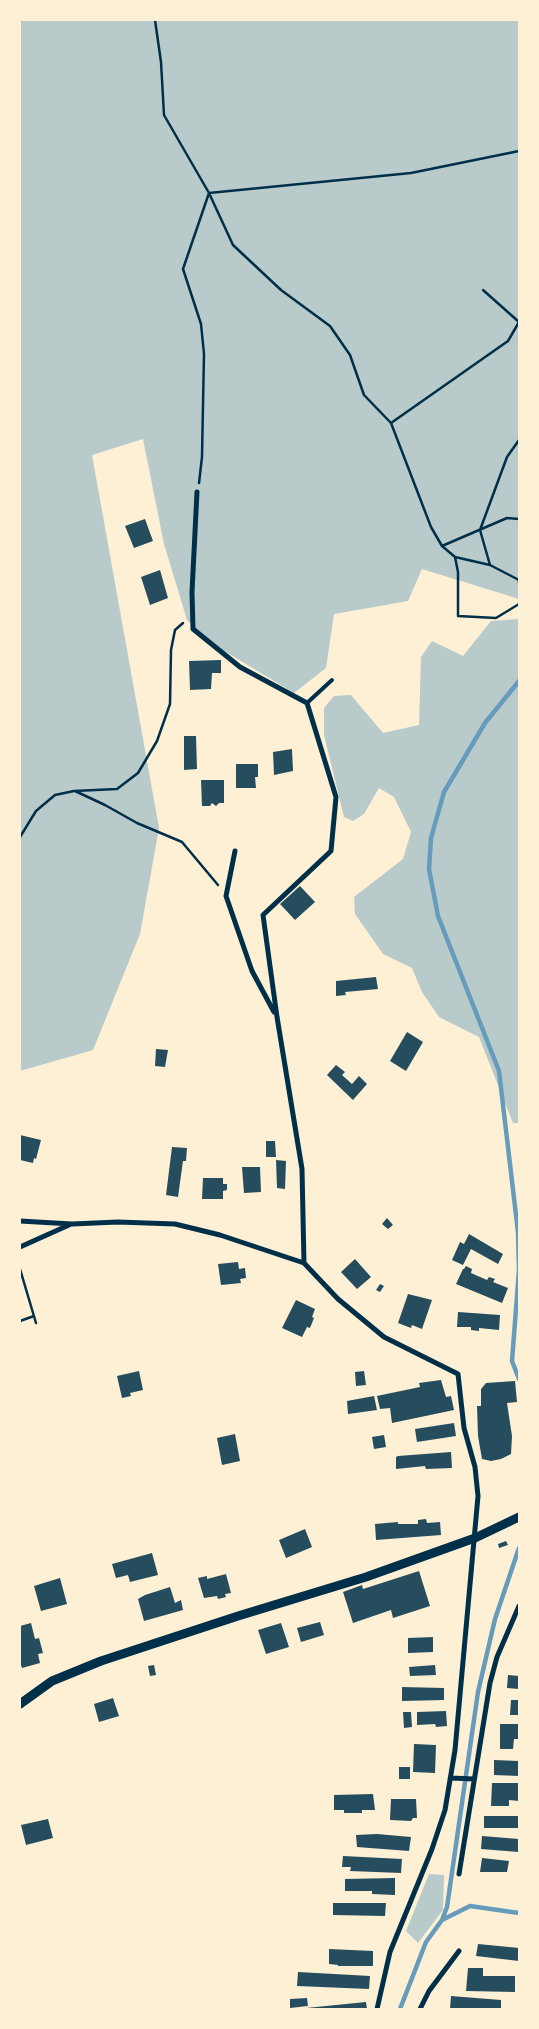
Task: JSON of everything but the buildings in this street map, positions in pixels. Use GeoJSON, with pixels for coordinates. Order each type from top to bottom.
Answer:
{"type":"FeatureCollection","features":[{"type":"Feature","properties":{"kind":"street"},"geometry":{"type":"LineString","coordinates":[[198,492],[192,592],[193,629],[240,667],[306,703],[336,796],[331,851],[263,915],[277,1017],[302,1169],[304,1263]]}},
{"type":"Feature","properties":{"kind":"street"},"geometry":{"type":"LineString","coordinates":[[235,851],[226,896],[252,971],[277,1017]]}},
{"type":"Feature","properties":{"kind":"street"},"geometry":{"type":"LineString","coordinates":[[20,1221],[72,1224],[118,1222],[176,1224],[220,1235],[304,1263],[338,1299],[384,1337],[458,1374],[464,1428],[475,1467],[478,1496],[454,1778],[432,1849],[390,1952],[377,2009]]}},
{"type":"Feature","properties":{"kind":"street"},"geometry":{"type":"LineString","coordinates":[[20,1247],[72,1224]]}},
{"type":"Feature","properties":{"kind":"street"},"geometry":{"type":"LineString","coordinates":[[20,1704],[52,1681],[101,1662],[238,1616],[366,1577],[475,1538],[518,1517]]}},
{"type":"Feature","properties":{"kind":"street"},"geometry":{"type":"LineString","coordinates":[[459,1874],[472,1779],[492,1674],[507,1630],[519,1606]]}},
{"type":"Feature","properties":{"kind":"street"},"geometry":{"type":"LineString","coordinates":[[454,1778],[472,1779]]}},
{"type":"Feature","properties":{"kind":"street"},"geometry":{"type":"LineString","coordinates":[[420,2009],[429,1991],[459,1951]]}},
{"type":"Feature","properties":{"kind":"lane"},"geometry":{"type":"LineString","coordinates":[[306,703],[332,680]]}},
{"type":"Feature","properties":{"kind":"path"},"geometry":{"type":"LineString","coordinates":[[155,20],[161,62],[164,115],[209,193],[233,245],[281,290],[330,326],[350,355],[364,395],[391,423],[431,527],[442,546],[455,557],[490,565],[519,580],[519,583]]}},
{"type":"Feature","properties":{"kind":"path"},"geometry":{"type":"LineString","coordinates":[[209,193],[411,173],[519,151]]}},
{"type":"Feature","properties":{"kind":"path"},"geometry":{"type":"LineString","coordinates":[[198,492],[202,457],[204,354],[200,324],[183,269],[209,193]]}},
{"type":"Feature","properties":{"kind":"path"},"geometry":{"type":"LineString","coordinates":[[391,423],[508,341],[519,322],[484,290]]}},
{"type":"Feature","properties":{"kind":"path"},"geometry":{"type":"LineString","coordinates":[[490,565],[480,530],[507,457],[519,440]]}},
{"type":"Feature","properties":{"kind":"path"},"geometry":{"type":"LineString","coordinates":[[442,546],[506,518],[519,519]]}},
{"type":"Feature","properties":{"kind":"path"},"geometry":{"type":"LineString","coordinates":[[455,557],[458,572],[458,616],[496,618],[519,604]]}},
{"type":"Feature","properties":{"kind":"path"},"geometry":{"type":"LineString","coordinates":[[20,837],[36,811],[56,795],[74,791],[117,789],[138,772],[157,741],[170,704],[171,650],[175,630],[183,622],[193,629]]}},
{"type":"Feature","properties":{"kind":"path"},"geometry":{"type":"LineString","coordinates":[[74,791],[105,805],[137,823],[182,842],[226,896]]}},
{"type":"Feature","properties":{"kind":"path"},"geometry":{"type":"LineString","coordinates":[[20,1270],[36,1323]]}},
{"type":"Feature","properties":{"kind":"path"},"geometry":{"type":"LineString","coordinates":[[20,1321],[34,1316]]}},
{"type":"Feature","properties":{"kind":"shaded area"},"geometry":{"type":"Polygon","coordinates":[[[20,20],[519,20],[519,599],[422,569],[408,601],[334,614],[326,668],[294,693],[211,643],[187,620],[164,544],[143,439],[92,455],[159,828],[140,934],[93,1050],[20,1071],[20,20]]]}},
{"type":"Feature","properties":{"kind":"shaded area"},"geometry":{"type":"Polygon","coordinates":[[[519,617],[519,1123],[513,1123],[479,1037],[439,1017],[422,992],[412,968],[383,954],[355,914],[354,897],[403,859],[411,832],[394,797],[379,788],[364,814],[353,821],[344,817],[324,735],[324,708],[334,696],[351,695],[383,733],[419,725],[421,657],[432,641],[463,656],[491,621],[518,619],[519,617]]]}},
{"type":"Feature","properties":{"kind":"shaded area"},"geometry":{"type":"Polygon","coordinates":[[[429,1874],[444,1875],[443,1910],[418,1943],[406,1931],[429,1874]]]}},
{"type":"Feature","properties":{"kind":"waterway"},"geometry":{"type":"LineString","coordinates":[[519,681],[485,723],[444,792],[431,838],[429,869],[438,916],[499,1071],[518,1232],[519,1270],[512,1361],[519,1379]]}},
{"type":"Feature","properties":{"kind":"waterway"},"geometry":{"type":"LineString","coordinates":[[442,1920],[447,1907],[478,1692],[495,1619],[519,1548]]}},
{"type":"Feature","properties":{"kind":"waterway"},"geometry":{"type":"LineString","coordinates":[[400,2009],[426,1942],[442,1920],[470,1906],[519,1913]]}}]}
